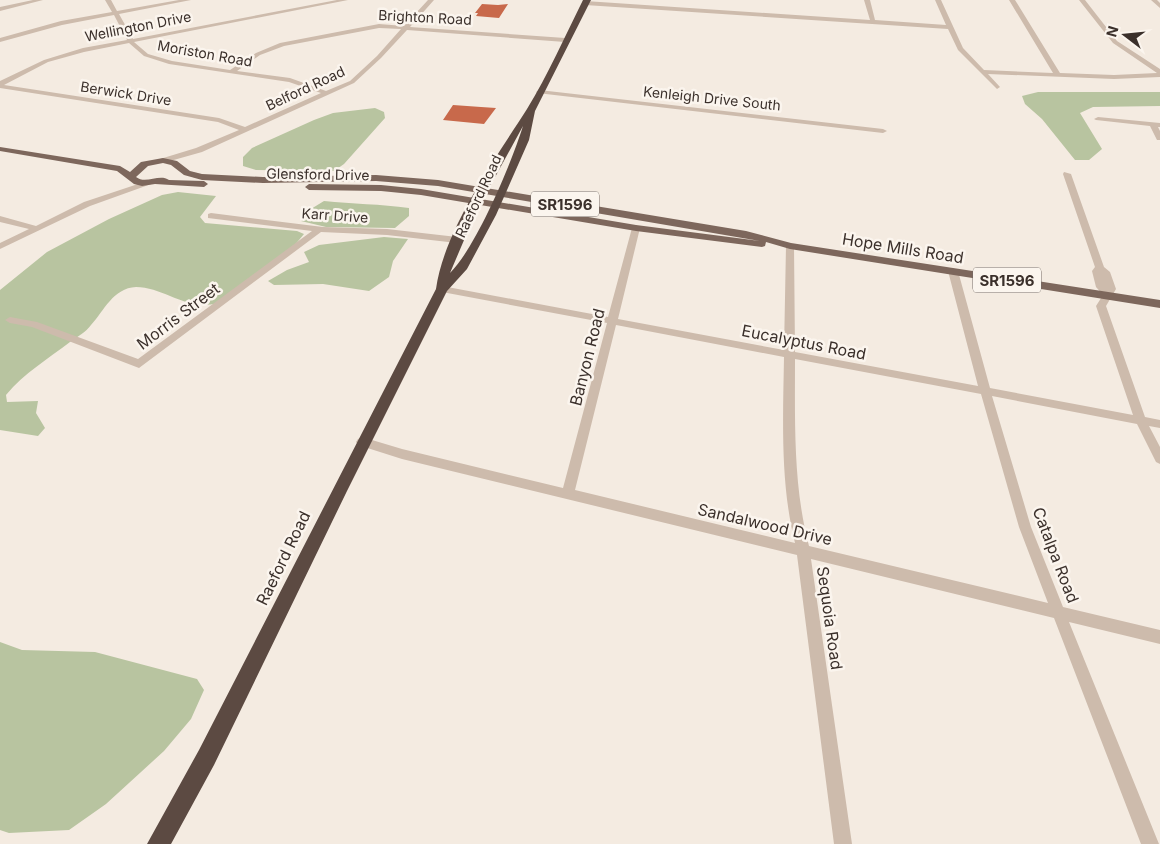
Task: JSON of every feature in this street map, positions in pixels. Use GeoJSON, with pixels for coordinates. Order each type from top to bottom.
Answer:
{"type":"FeatureCollection","features":[{"type":"Feature","properties":{"kind":"highway","name":"Raeford Road"},"geometry":{"type":"LineString","coordinates":[[442,289],[445,269],[457,240],[522,118],[530,111],[586,2]]}},
{"type":"Feature","properties":{"kind":"highway","name":"Raeford Road"},"geometry":{"type":"LineString","coordinates":[[158,844],[186,797],[228,718],[362,442],[442,289],[461,269],[477,243],[531,123],[532,116],[530,111]]}},
{"type":"Feature","properties":{"kind":"main road"},"geometry":{"type":"LineString","coordinates":[[0,142],[129,162],[149,163]]}},
{"type":"Feature","properties":{"kind":"main road"},"geometry":{"type":"LineString","coordinates":[[0,149],[120,169],[132,177],[137,169],[149,163],[163,160]]}},
{"type":"Feature","properties":{"kind":"main road","name":"Glensford Drive"},"geometry":{"type":"LineString","coordinates":[[163,160],[174,163],[178,168],[202,177],[263,180],[384,178],[421,180],[480,195]]}},
{"type":"Feature","properties":{"kind":"main road"},"geometry":{"type":"LineString","coordinates":[[154,183],[172,176],[178,168]]}},
{"type":"Feature","properties":{"kind":"main road","name":"Glensford Drive"},"geometry":{"type":"LineString","coordinates":[[132,177],[137,182],[154,183],[250,187],[300,186],[480,195]]}},
{"type":"Feature","properties":{"kind":"main road","name":"Hope Mills Road"},"geometry":{"type":"LineString","coordinates":[[480,195],[746,234],[790,246]]}},
{"type":"Feature","properties":{"kind":"main road","name":"Hope Mills Road"},"geometry":{"type":"LineString","coordinates":[[498,198],[636,228],[743,243],[790,246],[1160,304]]}},
{"type":"Feature","properties":{"kind":"street"},"geometry":{"type":"LineString","coordinates":[[0,10],[40,0]]}},
{"type":"Feature","properties":{"kind":"street","name":"Moriston Road"},"geometry":{"type":"LineString","coordinates":[[108,0],[139,51],[153,58],[290,80],[326,94]]}},
{"type":"Feature","properties":{"kind":"street"},"geometry":{"type":"LineString","coordinates":[[0,40],[48,26],[115,12],[188,0]]}},
{"type":"Feature","properties":{"kind":"street","name":"Wellington Drive"},"geometry":{"type":"LineString","coordinates":[[0,85],[53,58],[131,39],[345,0]]}},
{"type":"Feature","properties":{"kind":"street","name":"Belford Road"},"geometry":{"type":"LineString","coordinates":[[163,160],[187,155],[220,142],[326,94],[360,76],[431,0]]}},
{"type":"Feature","properties":{"kind":"street"},"geometry":{"type":"LineString","coordinates":[[867,0],[873,22]]}},
{"type":"Feature","properties":{"kind":"street"},"geometry":{"type":"LineString","coordinates":[[938,0],[964,55],[997,87]]}},
{"type":"Feature","properties":{"kind":"street"},"geometry":{"type":"LineString","coordinates":[[1012,0],[1057,74]]}},
{"type":"Feature","properties":{"kind":"street"},"geometry":{"type":"LineString","coordinates":[[1082,0],[1115,42],[1160,74]]}},
{"type":"Feature","properties":{"kind":"street"},"geometry":{"type":"LineString","coordinates":[[1154,0],[1160,6]]}},
{"type":"Feature","properties":{"kind":"street"},"geometry":{"type":"LineString","coordinates":[[586,2],[950,27]]}},
{"type":"Feature","properties":{"kind":"street","name":"Brighton Road"},"geometry":{"type":"LineString","coordinates":[[232,71],[258,54],[282,44],[379,26],[406,26],[565,40]]}},
{"type":"Feature","properties":{"kind":"street"},"geometry":{"type":"LineString","coordinates":[[982,72],[1114,77],[1160,74]]}},
{"type":"Feature","properties":{"kind":"street","name":"Berwick Drive"},"geometry":{"type":"LineString","coordinates":[[0,85],[220,120],[246,130]]}},
{"type":"Feature","properties":{"kind":"street","name":"Kenleigh Drive South"},"geometry":{"type":"LineString","coordinates":[[539,92],[883,131]]}},
{"type":"Feature","properties":{"kind":"street"},"geometry":{"type":"LineString","coordinates":[[1098,119],[1156,125],[1160,138]]}},
{"type":"Feature","properties":{"kind":"street","name":"Belford Road"},"geometry":{"type":"LineString","coordinates":[[178,168],[220,142]]}},
{"type":"Feature","properties":{"kind":"street"},"geometry":{"type":"LineString","coordinates":[[1066,174],[1102,275],[1101,287],[1108,296],[1101,306],[1141,420],[1160,459]]}},
{"type":"Feature","properties":{"kind":"street"},"geometry":{"type":"LineString","coordinates":[[0,246],[87,204],[132,177]]}},
{"type":"Feature","properties":{"kind":"street"},"geometry":{"type":"LineString","coordinates":[[87,204],[154,183]]}},
{"type":"Feature","properties":{"kind":"street","name":"Karr Drive"},"geometry":{"type":"LineString","coordinates":[[211,216],[320,229],[387,232],[457,240]]}},
{"type":"Feature","properties":{"kind":"street"},"geometry":{"type":"LineString","coordinates":[[0,219],[29,225],[35,229]]}},
{"type":"Feature","properties":{"kind":"street","name":"Banyon Road"},"geometry":{"type":"LineString","coordinates":[[568,493],[636,228]]}},
{"type":"Feature","properties":{"kind":"street","name":"Morris Street"},"geometry":{"type":"LineString","coordinates":[[10,320],[34,324],[139,364],[320,229]]}},
{"type":"Feature","properties":{"kind":"street","name":"Sequoia Road"},"geometry":{"type":"LineString","coordinates":[[790,246],[789,436],[796,522],[803,549],[843,844]]}},
{"type":"Feature","properties":{"kind":"street","name":"Catalpa Road"},"geometry":{"type":"LineString","coordinates":[[953,271],[985,392],[1025,527],[1150,844]]}},
{"type":"Feature","properties":{"kind":"street","name":"Eucalyptus Road"},"geometry":{"type":"LineString","coordinates":[[442,289],[612,319],[790,355],[1160,424]]}},
{"type":"Feature","properties":{"kind":"street","name":"Sandalwood Drive"},"geometry":{"type":"LineString","coordinates":[[362,442],[1160,637]]}},
{"type":"Feature","properties":{"kind":"green space"},"geometry":{"type":"Polygon","coordinates":[[[1038,92],[1160,92],[1160,106],[1093,107],[1080,113],[1102,149],[1089,160],[1075,160],[1042,119],[1025,104],[1022,96],[1038,92]]]}},
{"type":"Feature","properties":{"kind":"green space"},"geometry":{"type":"Polygon","coordinates":[[[375,108],[384,112],[385,118],[344,164],[334,171],[256,170],[243,166],[243,157],[252,148],[314,120],[333,113],[375,108]]]}},
{"type":"Feature","properties":{"kind":"green space"},"geometry":{"type":"Polygon","coordinates":[[[178,192],[216,196],[200,217],[205,223],[297,231],[304,234],[294,246],[217,303],[206,305],[186,302],[146,288],[136,287],[121,291],[110,301],[87,330],[28,373],[6,395],[7,402],[38,401],[36,413],[45,428],[38,436],[0,430],[0,290],[47,252],[109,219],[162,195],[178,192]]]}},
{"type":"Feature","properties":{"kind":"green space"},"geometry":{"type":"Polygon","coordinates":[[[324,201],[409,208],[409,216],[395,228],[326,227],[301,221],[306,212],[324,201]]]}},
{"type":"Feature","properties":{"kind":"green space"},"geometry":{"type":"Polygon","coordinates":[[[384,237],[408,239],[393,261],[389,277],[369,291],[323,284],[274,285],[268,281],[287,270],[309,262],[304,252],[319,245],[384,237]]]}},
{"type":"Feature","properties":{"kind":"green space"},"geometry":{"type":"Polygon","coordinates":[[[0,642],[22,650],[95,652],[197,679],[204,690],[191,719],[164,751],[106,804],[69,830],[9,833],[0,830],[0,642]]]}},
{"type":"Feature","properties":{"kind":"building"},"geometry":{"type":"Polygon","coordinates":[[[482,4],[508,4],[499,18],[476,16],[478,13],[475,13],[482,4]]]}},
{"type":"Feature","properties":{"kind":"building"},"geometry":{"type":"Polygon","coordinates":[[[453,105],[496,108],[484,124],[443,120],[453,105]]]}}]}
